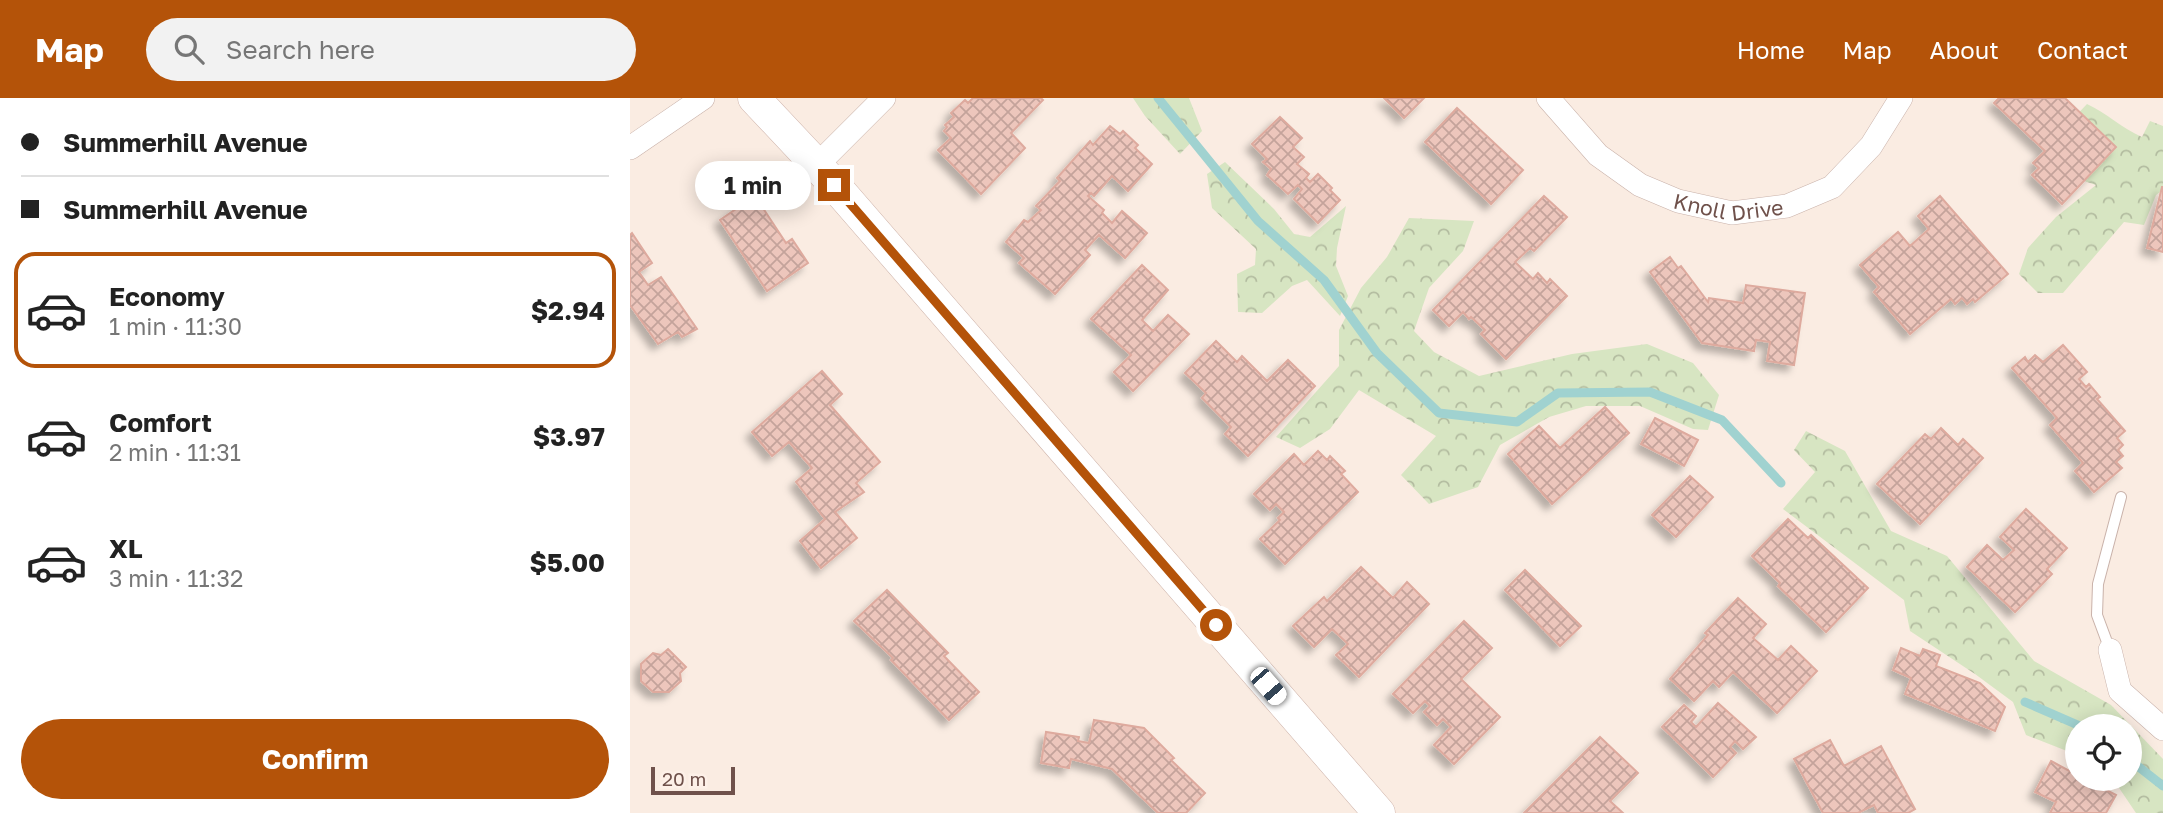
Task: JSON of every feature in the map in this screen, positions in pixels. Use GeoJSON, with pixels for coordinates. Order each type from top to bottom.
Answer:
{"type":"FeatureCollection","features":[{"type":"Feature","properties":{"kind":"street"},"geometry":{"type":"LineString","coordinates":[[630,148],[703,98]]}},
{"type":"Feature","properties":{"kind":"street"},"geometry":{"type":"LineString","coordinates":[[754,98],[817,165],[1379,813]]}},
{"type":"Feature","properties":{"kind":"street"},"geometry":{"type":"LineString","coordinates":[[817,165],[884,98]]}},
{"type":"Feature","properties":{"kind":"street","name":"Knoll Drive"},"geometry":{"type":"LineString","coordinates":[[1548,98],[1598,155],[1640,185],[1678,201],[1732,213],[1787,206],[1832,187],[1871,146],[1901,98]]}},
{"type":"Feature","properties":{"kind":"street"},"geometry":{"type":"LineString","coordinates":[[2110,650],[2120,691],[2163,729]]}},
{"type":"Feature","properties":{"kind":"lane"},"geometry":{"type":"LineString","coordinates":[[2110,650],[2097,615],[2098,584],[2121,497]]}},
{"type":"Feature","properties":{"kind":"green space"},"geometry":{"type":"Polygon","coordinates":[[[1133,98],[1189,98],[1202,131],[1180,154],[1145,116],[1133,98]]]}},
{"type":"Feature","properties":{"kind":"green space"},"geometry":{"type":"Polygon","coordinates":[[[2087,104],[2142,137],[2150,121],[2163,126],[2163,190],[2156,195],[2144,225],[2124,222],[2063,293],[2038,293],[2019,274],[2028,248],[2056,217],[2096,185],[2075,178],[2066,126],[2087,104]]]}},
{"type":"Feature","properties":{"kind":"green space"},"geometry":{"type":"Polygon","coordinates":[[[1225,162],[1274,209],[1294,234],[1310,237],[1346,206],[1336,266],[1348,296],[1340,316],[1307,280],[1292,286],[1262,313],[1238,312],[1237,274],[1255,265],[1256,249],[1212,208],[1207,174],[1225,162]]]}},
{"type":"Feature","properties":{"kind":"green space"},"geometry":{"type":"Polygon","coordinates":[[[1409,218],[1474,221],[1463,251],[1429,288],[1414,331],[1434,352],[1479,376],[1572,354],[1647,344],[1693,363],[1719,395],[1708,430],[1693,429],[1640,406],[1586,406],[1549,417],[1500,445],[1478,487],[1429,504],[1401,475],[1436,436],[1359,390],[1330,429],[1300,448],[1276,437],[1339,366],[1339,330],[1361,288],[1387,257],[1409,218]]]}},
{"type":"Feature","properties":{"kind":"green space"},"geometry":{"type":"Polygon","coordinates":[[[1806,431],[1845,451],[1891,531],[1947,556],[2034,661],[2111,705],[2120,714],[2065,714],[2065,750],[2026,735],[2013,702],[1910,631],[1904,600],[1783,509],[1815,472],[1794,450],[1806,431]]]}},
{"type":"Feature","properties":{"kind":"green space"},"geometry":{"type":"Polygon","coordinates":[[[2142,737],[2163,759],[2163,813],[2136,813],[2121,791],[2142,791],[2142,737]]]}},
{"type":"Feature","properties":{"kind":"building"},"geometry":{"type":"Polygon","coordinates":[[[973,98],[1043,100],[1011,133],[1025,148],[981,194],[938,150],[951,138],[944,131],[947,127],[945,125],[954,117],[951,113],[965,100],[968,103],[973,98]]]}},
{"type":"Feature","properties":{"kind":"building"},"geometry":{"type":"Polygon","coordinates":[[[1384,98],[1424,98],[1404,118],[1384,98]]]}},
{"type":"Feature","properties":{"kind":"building"},"geometry":{"type":"Polygon","coordinates":[[[1999,98],[2065,98],[2116,147],[2062,204],[2032,175],[2039,168],[2033,163],[2045,151],[1994,103],[1999,98]]]}},
{"type":"Feature","properties":{"kind":"building"},"geometry":{"type":"Polygon","coordinates":[[[1457,108],[1523,170],[1491,204],[1425,142],[1457,108]]]}},
{"type":"Feature","properties":{"kind":"building"},"geometry":{"type":"Polygon","coordinates":[[[1280,117],[1302,138],[1293,147],[1304,157],[1297,164],[1309,174],[1306,178],[1310,182],[1318,174],[1340,200],[1318,223],[1294,199],[1302,189],[1298,185],[1288,194],[1267,175],[1271,169],[1263,162],[1267,159],[1252,144],[1280,117]]]}},
{"type":"Feature","properties":{"kind":"building"},"geometry":{"type":"Polygon","coordinates":[[[1110,126],[1120,134],[1123,131],[1138,145],[1135,148],[1152,164],[1128,191],[1112,176],[1094,196],[1091,193],[1088,196],[1104,210],[1102,213],[1112,223],[1122,211],[1147,233],[1125,258],[1099,235],[1085,250],[1090,255],[1055,294],[1019,263],[1024,258],[1006,242],[1024,220],[1028,222],[1041,210],[1036,206],[1060,181],[1057,178],[1090,141],[1093,145],[1110,126]]]}},
{"type":"Feature","properties":{"kind":"building"},"geometry":{"type":"Polygon","coordinates":[[[2163,187],[2163,252],[2147,248],[2163,187]]]}},
{"type":"Feature","properties":{"kind":"building"},"geometry":{"type":"Polygon","coordinates":[[[755,196],[786,243],[792,239],[808,263],[767,291],[720,220],[755,196]]]}},
{"type":"Feature","properties":{"kind":"building"},"geometry":{"type":"Polygon","coordinates":[[[1544,196],[1567,217],[1534,251],[1530,248],[1515,262],[1533,279],[1538,273],[1547,283],[1550,279],[1567,296],[1506,359],[1481,334],[1485,330],[1471,317],[1469,319],[1463,312],[1449,326],[1433,310],[1544,196]]]}},
{"type":"Feature","properties":{"kind":"building"},"geometry":{"type":"Polygon","coordinates":[[[1940,196],[2008,274],[1975,302],[1973,299],[1967,304],[1962,298],[1955,304],[1951,299],[1910,334],[1874,292],[1879,287],[1860,265],[1898,232],[1910,246],[1929,229],[1918,216],[1940,196]]]}},
{"type":"Feature","properties":{"kind":"building"},"geometry":{"type":"Polygon","coordinates":[[[632,233],[652,263],[639,272],[648,285],[661,277],[697,329],[682,337],[678,332],[658,344],[630,305],[632,233]]]}},
{"type":"Feature","properties":{"kind":"building"},"geometry":{"type":"Polygon","coordinates":[[[1670,257],[1678,268],[1681,266],[1708,302],[1709,298],[1743,303],[1746,285],[1805,293],[1794,365],[1767,361],[1770,342],[1756,340],[1754,351],[1702,343],[1650,272],[1670,257]]]}},
{"type":"Feature","properties":{"kind":"building"},"geometry":{"type":"Polygon","coordinates":[[[1142,265],[1168,290],[1142,320],[1153,331],[1168,315],[1189,334],[1133,391],[1114,372],[1131,355],[1091,319],[1142,265]]]}},
{"type":"Feature","properties":{"kind":"building"},"geometry":{"type":"Polygon","coordinates":[[[1216,341],[1237,362],[1242,356],[1267,381],[1288,360],[1315,386],[1248,456],[1225,434],[1231,427],[1202,398],[1206,393],[1185,373],[1216,341]]]}},
{"type":"Feature","properties":{"kind":"building"},"geometry":{"type":"Polygon","coordinates":[[[2063,345],[2087,372],[2079,379],[2086,387],[2089,384],[2100,397],[2097,399],[2125,431],[2117,438],[2123,445],[2118,450],[2123,456],[2116,462],[2122,468],[2094,492],[2075,471],[2083,463],[2050,425],[2057,418],[2012,368],[2025,357],[2028,362],[2035,355],[2043,362],[2063,345]]]}},
{"type":"Feature","properties":{"kind":"building"},"geometry":{"type":"Polygon","coordinates":[[[822,371],[842,394],[830,405],[880,462],[856,483],[864,492],[835,512],[857,538],[821,568],[800,541],[825,519],[796,482],[812,468],[789,442],[772,456],[752,432],[822,371]]]}},
{"type":"Feature","properties":{"kind":"building"},"geometry":{"type":"Polygon","coordinates":[[[1605,407],[1629,433],[1552,504],[1508,454],[1539,426],[1560,448],[1605,407]]]}},
{"type":"Feature","properties":{"kind":"building"},"geometry":{"type":"Polygon","coordinates":[[[1655,418],[1698,440],[1684,466],[1641,444],[1655,418]]]}},
{"type":"Feature","properties":{"kind":"building"},"geometry":{"type":"Polygon","coordinates":[[[1941,428],[1958,445],[1963,439],[1983,458],[1920,524],[1877,484],[1925,434],[1931,439],[1941,428]]]}},
{"type":"Feature","properties":{"kind":"building"},"geometry":{"type":"Polygon","coordinates":[[[1318,451],[1327,460],[1330,456],[1345,471],[1341,474],[1358,492],[1285,564],[1260,539],[1280,520],[1278,518],[1284,512],[1276,504],[1270,510],[1254,494],[1294,454],[1304,465],[1318,451]]]}},
{"type":"Feature","properties":{"kind":"building"},"geometry":{"type":"Polygon","coordinates":[[[1690,476],[1713,497],[1676,537],[1652,515],[1690,476]]]}},
{"type":"Feature","properties":{"kind":"building"},"geometry":{"type":"Polygon","coordinates":[[[2026,509],[2067,548],[2047,569],[2052,574],[2015,612],[1967,567],[1987,545],[2003,560],[2014,550],[2000,537],[2026,509]]]}},
{"type":"Feature","properties":{"kind":"building"},"geometry":{"type":"Polygon","coordinates":[[[1788,519],[1808,538],[1811,535],[1868,588],[1826,632],[1778,586],[1780,583],[1752,556],[1788,519]]]}},
{"type":"Feature","properties":{"kind":"building"},"geometry":{"type":"Polygon","coordinates":[[[1361,567],[1393,598],[1407,582],[1429,604],[1359,677],[1336,655],[1348,644],[1332,629],[1314,647],[1293,626],[1324,597],[1327,601],[1361,567]]]}},
{"type":"Feature","properties":{"kind":"building"},"geometry":{"type":"Polygon","coordinates":[[[1525,570],[1581,626],[1560,646],[1505,590],[1525,570]]]}},
{"type":"Feature","properties":{"kind":"building"},"geometry":{"type":"Polygon","coordinates":[[[887,590],[948,653],[944,656],[979,692],[949,720],[891,660],[893,658],[854,621],[887,590]]]}},
{"type":"Feature","properties":{"kind":"building"},"geometry":{"type":"Polygon","coordinates":[[[1738,598],[1766,624],[1753,638],[1778,660],[1791,646],[1817,671],[1777,713],[1733,672],[1719,687],[1713,681],[1694,701],[1670,679],[1708,635],[1705,633],[1738,598]]]}},
{"type":"Feature","properties":{"kind":"building"},"geometry":{"type":"Polygon","coordinates":[[[1464,621],[1492,648],[1461,679],[1500,717],[1454,764],[1434,745],[1451,727],[1443,719],[1437,725],[1424,712],[1430,706],[1425,701],[1413,713],[1393,694],[1464,621]]]}},
{"type":"Feature","properties":{"kind":"building"},"geometry":{"type":"Polygon","coordinates":[[[1901,648],[1920,656],[1923,649],[1940,655],[1936,666],[1980,683],[2005,707],[1995,731],[1905,694],[1911,678],[1893,670],[1901,648]]]}},
{"type":"Feature","properties":{"kind":"building"},"geometry":{"type":"Polygon","coordinates":[[[668,649],[686,667],[680,673],[681,681],[669,692],[653,692],[641,681],[641,664],[653,653],[661,655],[668,649]]]}},
{"type":"Feature","properties":{"kind":"building"},"geometry":{"type":"Polygon","coordinates":[[[1718,703],[1756,737],[1743,749],[1735,741],[1730,747],[1736,753],[1713,777],[1662,727],[1684,705],[1696,716],[1691,722],[1696,727],[1718,703]]]}},
{"type":"Feature","properties":{"kind":"building"},"geometry":{"type":"Polygon","coordinates":[[[1094,720],[1144,728],[1174,758],[1171,760],[1205,793],[1186,813],[1158,813],[1112,769],[1071,759],[1069,768],[1041,763],[1046,732],[1079,737],[1078,741],[1089,743],[1094,720]]]}},
{"type":"Feature","properties":{"kind":"building"},"geometry":{"type":"Polygon","coordinates":[[[1600,737],[1638,773],[1610,801],[1623,813],[1524,813],[1600,737]]]}},
{"type":"Feature","properties":{"kind":"building"},"geometry":{"type":"Polygon","coordinates":[[[1830,740],[1844,766],[1881,746],[1915,809],[1908,813],[1878,813],[1874,805],[1858,813],[1823,813],[1794,759],[1830,740]]]}},
{"type":"Feature","properties":{"kind":"building"},"geometry":{"type":"Polygon","coordinates":[[[2051,761],[2065,769],[2065,791],[2108,791],[2116,795],[2106,813],[2050,813],[2056,802],[2035,792],[2051,761]]]}},
{"type":"Feature","properties":{"kind":"waterway"},"geometry":{"type":"LineString","coordinates":[[1158,98],[1258,221],[1324,280],[1377,353],[1439,413],[1517,422],[1558,393],[1650,392],[1722,420],[1781,483]]}},
{"type":"Feature","properties":{"kind":"waterway"},"geometry":{"type":"LineString","coordinates":[[2025,702],[2065,719]]}},
{"type":"Feature","properties":{"kind":"waterway"},"geometry":{"type":"LineString","coordinates":[[2142,769],[2163,786]]}},
{"type":"Feature","properties":{"kind":"route"},"geometry":{"type":"LineString","coordinates":[[834,185],[1216,625]]}}]}
